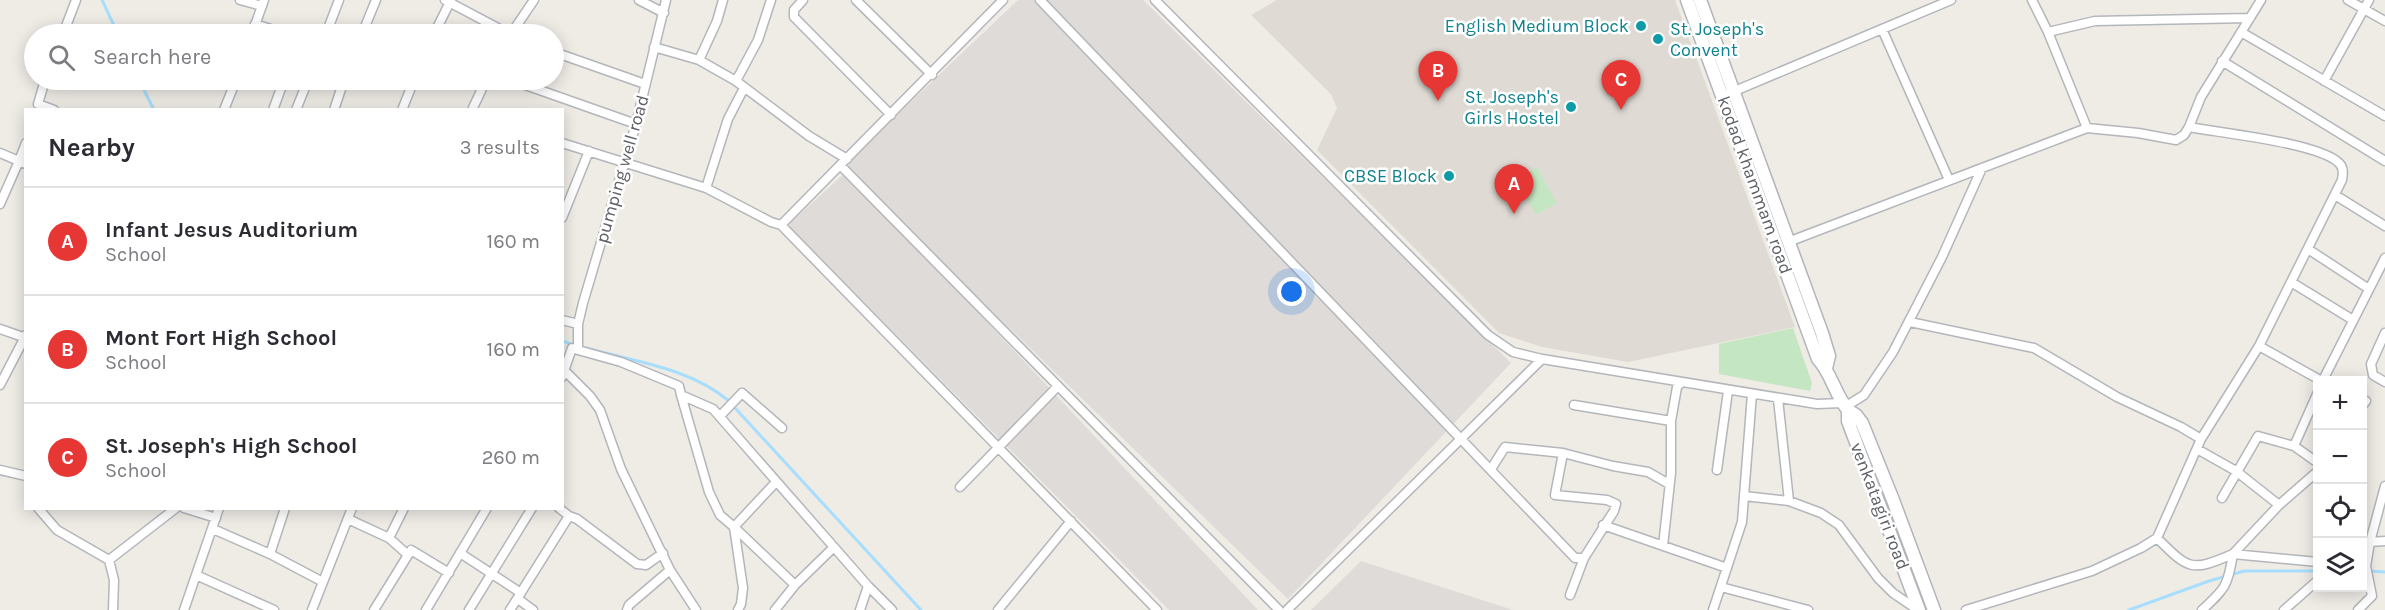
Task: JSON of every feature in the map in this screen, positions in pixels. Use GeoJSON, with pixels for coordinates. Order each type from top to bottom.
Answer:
{"type":"FeatureCollection","features":[{"type":"Feature","properties":{"kind":"main road","name":"kodad khammam road"},"geometry":{"type":"LineString","coordinates":[[1687,0],[1788,242],[1829,356],[1826,368]]}},
{"type":"Feature","properties":{"kind":"main road","name":"kodad khammam road"},"geometry":{"type":"LineString","coordinates":[[1700,0],[1728,94],[1818,359],[1826,368],[1845,407]]}},
{"type":"Feature","properties":{"kind":"main road","name":"venkatagiri road"},"geometry":{"type":"LineString","coordinates":[[1845,407],[1848,421],[1918,610]]}},
{"type":"Feature","properties":{"kind":"main road"},"geometry":{"type":"LineString","coordinates":[[1845,407],[1862,423],[1934,610]]}},
{"type":"Feature","properties":{"kind":"street"},"geometry":{"type":"LineString","coordinates":[[67,24],[76,0]]}},
{"type":"Feature","properties":{"kind":"street"},"geometry":{"type":"LineString","coordinates":[[240,0],[263,3],[255,24]]}},
{"type":"Feature","properties":{"kind":"street"},"geometry":{"type":"LineString","coordinates":[[330,24],[339,0]]}},
{"type":"Feature","properties":{"kind":"street"},"geometry":{"type":"LineString","coordinates":[[366,24],[376,0]]}},
{"type":"Feature","properties":{"kind":"street"},"geometry":{"type":"LineString","coordinates":[[517,24],[534,0]]}},
{"type":"Feature","properties":{"kind":"street"},"geometry":{"type":"LineString","coordinates":[[639,0],[664,14]]}},
{"type":"Feature","properties":{"kind":"street","name":"pumping well road"},"geometry":{"type":"LineString","coordinates":[[576,349],[578,324],[636,124],[666,0]]}},
{"type":"Feature","properties":{"kind":"street"},"geometry":{"type":"LineString","coordinates":[[699,60],[717,21],[723,0]]}},
{"type":"Feature","properties":{"kind":"street"},"geometry":{"type":"LineString","coordinates":[[736,81],[758,40],[771,0]]}},
{"type":"Feature","properties":{"kind":"street"},"geometry":{"type":"LineString","coordinates":[[803,0],[794,10],[794,17],[891,115]]}},
{"type":"Feature","properties":{"kind":"street"},"geometry":{"type":"LineString","coordinates":[[856,0],[932,75]]}},
{"type":"Feature","properties":{"kind":"street"},"geometry":{"type":"LineString","coordinates":[[781,225],[932,75],[1003,0]]}},
{"type":"Feature","properties":{"kind":"street"},"geometry":{"type":"LineString","coordinates":[[1040,0],[1575,558],[1584,558]]}},
{"type":"Feature","properties":{"kind":"street"},"geometry":{"type":"LineString","coordinates":[[1155,0],[1488,335],[1514,352],[1542,359],[1778,399],[1845,407],[1864,395],[1893,352],[1942,257],[1982,168]]}},
{"type":"Feature","properties":{"kind":"street"},"geometry":{"type":"LineString","coordinates":[[1728,94],[1951,0]]}},
{"type":"Feature","properties":{"kind":"street"},"geometry":{"type":"LineString","coordinates":[[2032,0],[2048,32],[2087,128]]}},
{"type":"Feature","properties":{"kind":"street"},"geometry":{"type":"LineString","coordinates":[[1788,242],[2087,128],[2138,132],[2176,140],[2184,135],[2189,127],[2201,97],[2261,0]]}},
{"type":"Feature","properties":{"kind":"street"},"geometry":{"type":"LineString","coordinates":[[2348,0],[2385,21]]}},
{"type":"Feature","properties":{"kind":"street"},"geometry":{"type":"LineString","coordinates":[[2324,81],[2369,0]]}},
{"type":"Feature","properties":{"kind":"street"},"geometry":{"type":"LineString","coordinates":[[439,24],[449,1],[492,24]]}},
{"type":"Feature","properties":{"kind":"street"},"geometry":{"type":"LineString","coordinates":[[2048,32],[2095,21],[2250,18]]}},
{"type":"Feature","properties":{"kind":"street"},"geometry":{"type":"LineString","coordinates":[[1882,29],[1949,180]]}},
{"type":"Feature","properties":{"kind":"street"},"geometry":{"type":"LineString","coordinates":[[2241,33],[2385,116]]}},
{"type":"Feature","properties":{"kind":"street"},"geometry":{"type":"LineString","coordinates":[[654,47],[699,60],[736,81],[844,162],[1058,386],[1279,610]]}},
{"type":"Feature","properties":{"kind":"street"},"geometry":{"type":"LineString","coordinates":[[564,56],[645,84]]}},
{"type":"Feature","properties":{"kind":"street"},"geometry":{"type":"LineString","coordinates":[[2222,61],[2385,161]]}},
{"type":"Feature","properties":{"kind":"street"},"geometry":{"type":"LineString","coordinates":[[706,188],[728,119],[744,88]]}},
{"type":"Feature","properties":{"kind":"street"},"geometry":{"type":"LineString","coordinates":[[37,107],[42,90]]}},
{"type":"Feature","properties":{"kind":"street"},"geometry":{"type":"LineString","coordinates":[[225,108],[232,90]]}},
{"type":"Feature","properties":{"kind":"street"},"geometry":{"type":"LineString","coordinates":[[274,108],[280,90]]}},
{"type":"Feature","properties":{"kind":"street"},"geometry":{"type":"LineString","coordinates":[[297,108],[304,90]]}},
{"type":"Feature","properties":{"kind":"street"},"geometry":{"type":"LineString","coordinates":[[335,108],[341,90]]}},
{"type":"Feature","properties":{"kind":"street"},"geometry":{"type":"LineString","coordinates":[[403,108],[410,90]]}},
{"type":"Feature","properties":{"kind":"street"},"geometry":{"type":"LineString","coordinates":[[473,108],[481,90]]}},
{"type":"Feature","properties":{"kind":"street"},"geometry":{"type":"LineString","coordinates":[[539,90],[636,124]]}},
{"type":"Feature","properties":{"kind":"street"},"geometry":{"type":"LineString","coordinates":[[1966,610],[2092,571],[2157,538],[2201,439],[2259,346],[2342,180],[2343,170],[2333,159],[2298,147],[2189,127]]}},
{"type":"Feature","properties":{"kind":"street"},"geometry":{"type":"LineString","coordinates":[[564,144],[706,188],[781,225],[1157,610]]}},
{"type":"Feature","properties":{"kind":"street"},"geometry":{"type":"LineString","coordinates":[[564,212],[589,151]]}},
{"type":"Feature","properties":{"kind":"street"},"geometry":{"type":"LineString","coordinates":[[0,153],[22,163],[0,204]]}},
{"type":"Feature","properties":{"kind":"street"},"geometry":{"type":"LineString","coordinates":[[2334,195],[2385,226]]}},
{"type":"Feature","properties":{"kind":"street"},"geometry":{"type":"LineString","coordinates":[[2308,249],[2368,289]]}},
{"type":"Feature","properties":{"kind":"street"},"geometry":{"type":"LineString","coordinates":[[2324,376],[2385,258]]}},
{"type":"Feature","properties":{"kind":"street"},"geometry":{"type":"LineString","coordinates":[[2291,282],[2353,320]]}},
{"type":"Feature","properties":{"kind":"street"},"geometry":{"type":"LineString","coordinates":[[564,320],[578,324]]}},
{"type":"Feature","properties":{"kind":"street"},"geometry":{"type":"LineString","coordinates":[[1910,321],[2034,348],[2117,397],[2201,439]]}},
{"type":"Feature","properties":{"kind":"street"},"geometry":{"type":"LineString","coordinates":[[0,329],[24,337]]}},
{"type":"Feature","properties":{"kind":"street"},"geometry":{"type":"LineString","coordinates":[[2385,333],[2371,364],[2373,375],[2385,382]]}},
{"type":"Feature","properties":{"kind":"street"},"geometry":{"type":"LineString","coordinates":[[0,384],[24,339]]}},
{"type":"Feature","properties":{"kind":"street"},"geometry":{"type":"LineString","coordinates":[[564,346],[621,362],[679,386],[710,492],[720,515],[795,585]]}},
{"type":"Feature","properties":{"kind":"street"},"geometry":{"type":"LineString","coordinates":[[2259,346],[2313,376]]}},
{"type":"Feature","properties":{"kind":"street"},"geometry":{"type":"LineString","coordinates":[[576,349],[564,374],[591,396],[600,410],[621,469],[670,570],[696,610]]}},
{"type":"Feature","properties":{"kind":"street"},"geometry":{"type":"LineString","coordinates":[[1287,610],[1542,359]]}},
{"type":"Feature","properties":{"kind":"street"},"geometry":{"type":"LineString","coordinates":[[1663,546],[1669,484],[1671,421],[1677,387],[1681,383]]}},
{"type":"Feature","properties":{"kind":"street"},"geometry":{"type":"LineString","coordinates":[[960,487],[1058,386]]}},
{"type":"Feature","properties":{"kind":"street"},"geometry":{"type":"LineString","coordinates":[[1717,470],[1728,391]]}},
{"type":"Feature","properties":{"kind":"street"},"geometry":{"type":"LineString","coordinates":[[720,416],[742,393],[782,428]]}},
{"type":"Feature","properties":{"kind":"street"},"geometry":{"type":"LineString","coordinates":[[1713,610],[1742,522],[1752,394]]}},
{"type":"Feature","properties":{"kind":"street"},"geometry":{"type":"LineString","coordinates":[[681,395],[713,409],[720,416],[868,586],[892,610]]}},
{"type":"Feature","properties":{"kind":"street"},"geometry":{"type":"LineString","coordinates":[[1778,399],[1789,501]]}},
{"type":"Feature","properties":{"kind":"street"},"geometry":{"type":"LineString","coordinates":[[2294,446],[2313,403]]}},
{"type":"Feature","properties":{"kind":"street"},"geometry":{"type":"LineString","coordinates":[[1574,405],[1671,421]]}},
{"type":"Feature","properties":{"kind":"street"},"geometry":{"type":"LineString","coordinates":[[2222,498],[2258,436],[2294,446],[2313,459]]}},
{"type":"Feature","properties":{"kind":"street"},"geometry":{"type":"LineString","coordinates":[[1491,469],[1505,447],[1563,453],[1648,472],[1669,484]]}},
{"type":"Feature","properties":{"kind":"street"},"geometry":{"type":"LineString","coordinates":[[2197,449],[2236,471],[2278,505]]}},
{"type":"Feature","properties":{"kind":"street"},"geometry":{"type":"LineString","coordinates":[[1563,453],[1556,495],[1614,502],[1614,511],[1584,558],[1570,595]]}},
{"type":"Feature","properties":{"kind":"street"},"geometry":{"type":"LineString","coordinates":[[0,470],[24,476]]}},
{"type":"Feature","properties":{"kind":"street"},"geometry":{"type":"LineString","coordinates":[[2157,538],[2176,557],[2203,567],[2233,554],[2278,505],[2313,475]]}},
{"type":"Feature","properties":{"kind":"street"},"geometry":{"type":"LineString","coordinates":[[734,528],[776,482]]}},
{"type":"Feature","properties":{"kind":"street"},"geometry":{"type":"LineString","coordinates":[[2367,558],[2375,516],[2385,486]]}},
{"type":"Feature","properties":{"kind":"street"},"geometry":{"type":"LineString","coordinates":[[1744,496],[1789,501],[1821,513],[1839,525],[1893,593],[1918,610]]}},
{"type":"Feature","properties":{"kind":"street"},"geometry":{"type":"LineString","coordinates":[[40,510],[57,530],[109,560],[114,580],[113,610]]}},
{"type":"Feature","properties":{"kind":"street"},"geometry":{"type":"LineString","coordinates":[[109,560],[173,510]]}},
{"type":"Feature","properties":{"kind":"street"},"geometry":{"type":"LineString","coordinates":[[190,510],[216,518]]}},
{"type":"Feature","properties":{"kind":"street"},"geometry":{"type":"LineString","coordinates":[[184,610],[218,510]]}},
{"type":"Feature","properties":{"kind":"street"},"geometry":{"type":"LineString","coordinates":[[270,554],[284,510]]}},
{"type":"Feature","properties":{"kind":"street"},"geometry":{"type":"LineString","coordinates":[[312,610],[351,510]]}},
{"type":"Feature","properties":{"kind":"street"},"geometry":{"type":"LineString","coordinates":[[388,538],[403,510]]}},
{"type":"Feature","properties":{"kind":"street"},"geometry":{"type":"LineString","coordinates":[[426,610],[486,510]]}},
{"type":"Feature","properties":{"kind":"street"},"geometry":{"type":"LineString","coordinates":[[469,610],[531,510]]}},
{"type":"Feature","properties":{"kind":"street"},"geometry":{"type":"LineString","coordinates":[[561,510],[568,516],[577,519],[637,564],[646,565],[663,553]]}},
{"type":"Feature","properties":{"kind":"street"},"geometry":{"type":"LineString","coordinates":[[510,610],[568,516]]}},
{"type":"Feature","properties":{"kind":"street"},"geometry":{"type":"LineString","coordinates":[[348,519],[388,538],[408,555]]}},
{"type":"Feature","properties":{"kind":"street"},"geometry":{"type":"LineString","coordinates":[[998,610],[1071,521]]}},
{"type":"Feature","properties":{"kind":"street"},"geometry":{"type":"LineString","coordinates":[[1603,525],[1727,568]]}},
{"type":"Feature","properties":{"kind":"street"},"geometry":{"type":"LineString","coordinates":[[734,528],[743,588],[738,610]]}},
{"type":"Feature","properties":{"kind":"street"},"geometry":{"type":"LineString","coordinates":[[213,529],[270,554],[323,582]]}},
{"type":"Feature","properties":{"kind":"street"},"geometry":{"type":"LineString","coordinates":[[2370,542],[2385,541]]}},
{"type":"Feature","properties":{"kind":"street"},"geometry":{"type":"LineString","coordinates":[[775,610],[795,585],[834,547]]}},
{"type":"Feature","properties":{"kind":"street"},"geometry":{"type":"LineString","coordinates":[[374,610],[411,550],[448,573]]}},
{"type":"Feature","properties":{"kind":"street"},"geometry":{"type":"LineString","coordinates":[[460,554],[520,596],[533,610]]}},
{"type":"Feature","properties":{"kind":"street"},"geometry":{"type":"LineString","coordinates":[[2233,554],[2313,562]]}},
{"type":"Feature","properties":{"kind":"street"},"geometry":{"type":"LineString","coordinates":[[2202,610],[2227,583],[2233,554]]}},
{"type":"Feature","properties":{"kind":"street"},"geometry":{"type":"LineString","coordinates":[[627,610],[629,605],[670,570]]}},
{"type":"Feature","properties":{"kind":"street"},"geometry":{"type":"LineString","coordinates":[[196,575],[255,606],[274,610]]}},
{"type":"Feature","properties":{"kind":"street"},"geometry":{"type":"LineString","coordinates":[[2358,610],[2372,596],[2367,577]]}},
{"type":"Feature","properties":{"kind":"street"},"geometry":{"type":"LineString","coordinates":[[2284,610],[2313,584]]}},
{"type":"Feature","properties":{"kind":"street"},"geometry":{"type":"LineString","coordinates":[[860,610],[868,586]]}},
{"type":"Feature","properties":{"kind":"street"},"geometry":{"type":"LineString","coordinates":[[1721,587],[1808,610]]}},
{"type":"Feature","properties":{"kind":"shaded area"},"geometry":{"type":"Polygon","coordinates":[[[1018,0],[1143,0],[1511,363],[1288,599],[843,166],[1018,0]]]}},
{"type":"Feature","properties":{"kind":"shaded area"},"geometry":{"type":"Polygon","coordinates":[[[1277,0],[1675,0],[1795,327],[1628,362],[1542,347],[1499,333],[1317,150],[1337,108],[1331,94],[1251,15],[1277,0]]]}},
{"type":"Feature","properties":{"kind":"shaded area"},"geometry":{"type":"Polygon","coordinates":[[[846,172],[1258,610],[1169,610],[788,225],[846,172]]]}},
{"type":"Feature","properties":{"kind":"shaded area"},"geometry":{"type":"Polygon","coordinates":[[[1361,561],[1513,610],[1311,610],[1361,561]]]}},
{"type":"Feature","properties":{"kind":"green space"},"geometry":{"type":"Polygon","coordinates":[[[1537,167],[1557,203],[1536,215],[1516,179],[1537,167]]]}},
{"type":"Feature","properties":{"kind":"green space"},"geometry":{"type":"Polygon","coordinates":[[[1793,328],[1812,383],[1810,391],[1719,374],[1719,344],[1793,328]]]}},
{"type":"Feature","properties":{"kind":"waterway"},"geometry":{"type":"LineString","coordinates":[[102,0],[113,24]]}},
{"type":"Feature","properties":{"kind":"waterway"},"geometry":{"type":"LineString","coordinates":[[144,90],[153,108]]}},
{"type":"Feature","properties":{"kind":"waterway"},"geometry":{"type":"LineString","coordinates":[[564,342],[569,343]]}},
{"type":"Feature","properties":{"kind":"waterway"},"geometry":{"type":"LineString","coordinates":[[586,348],[679,373],[714,390],[729,401]]}},
{"type":"Feature","properties":{"kind":"waterway"},"geometry":{"type":"LineString","coordinates":[[735,408],[921,610]]}},
{"type":"Feature","properties":{"kind":"waterway"},"geometry":{"type":"LineString","coordinates":[[2129,610],[2244,571],[2313,571]]}},
{"type":"Feature","properties":{"kind":"waterway"},"geometry":{"type":"LineString","coordinates":[[2370,571],[2385,572]]}},
{"type":"Feature","properties":{"kind":"place","name":"English Medium Block"},"geometry":{"type":"Point","coordinates":[1641,26]}},
{"type":"Feature","properties":{"kind":"place","name":"St. Joseph's Convent"},"geometry":{"type":"Point","coordinates":[1658,39]}},
{"type":"Feature","properties":{"kind":"place","name":"Mont Fort High School"},"geometry":{"type":"Point","coordinates":[1438,101]}},
{"type":"Feature","properties":{"kind":"place","name":"St. Joseph's Girls Hostel"},"geometry":{"type":"Point","coordinates":[1571,107]}},
{"type":"Feature","properties":{"kind":"place","name":"St. Joseph's High School"},"geometry":{"type":"Point","coordinates":[1621,110]}},
{"type":"Feature","properties":{"kind":"place","name":"CBSE Block"},"geometry":{"type":"Point","coordinates":[1449,176]}},
{"type":"Feature","properties":{"kind":"place","name":"Infant Jesus Auditorium"},"geometry":{"type":"Point","coordinates":[1514,214]}}]}
